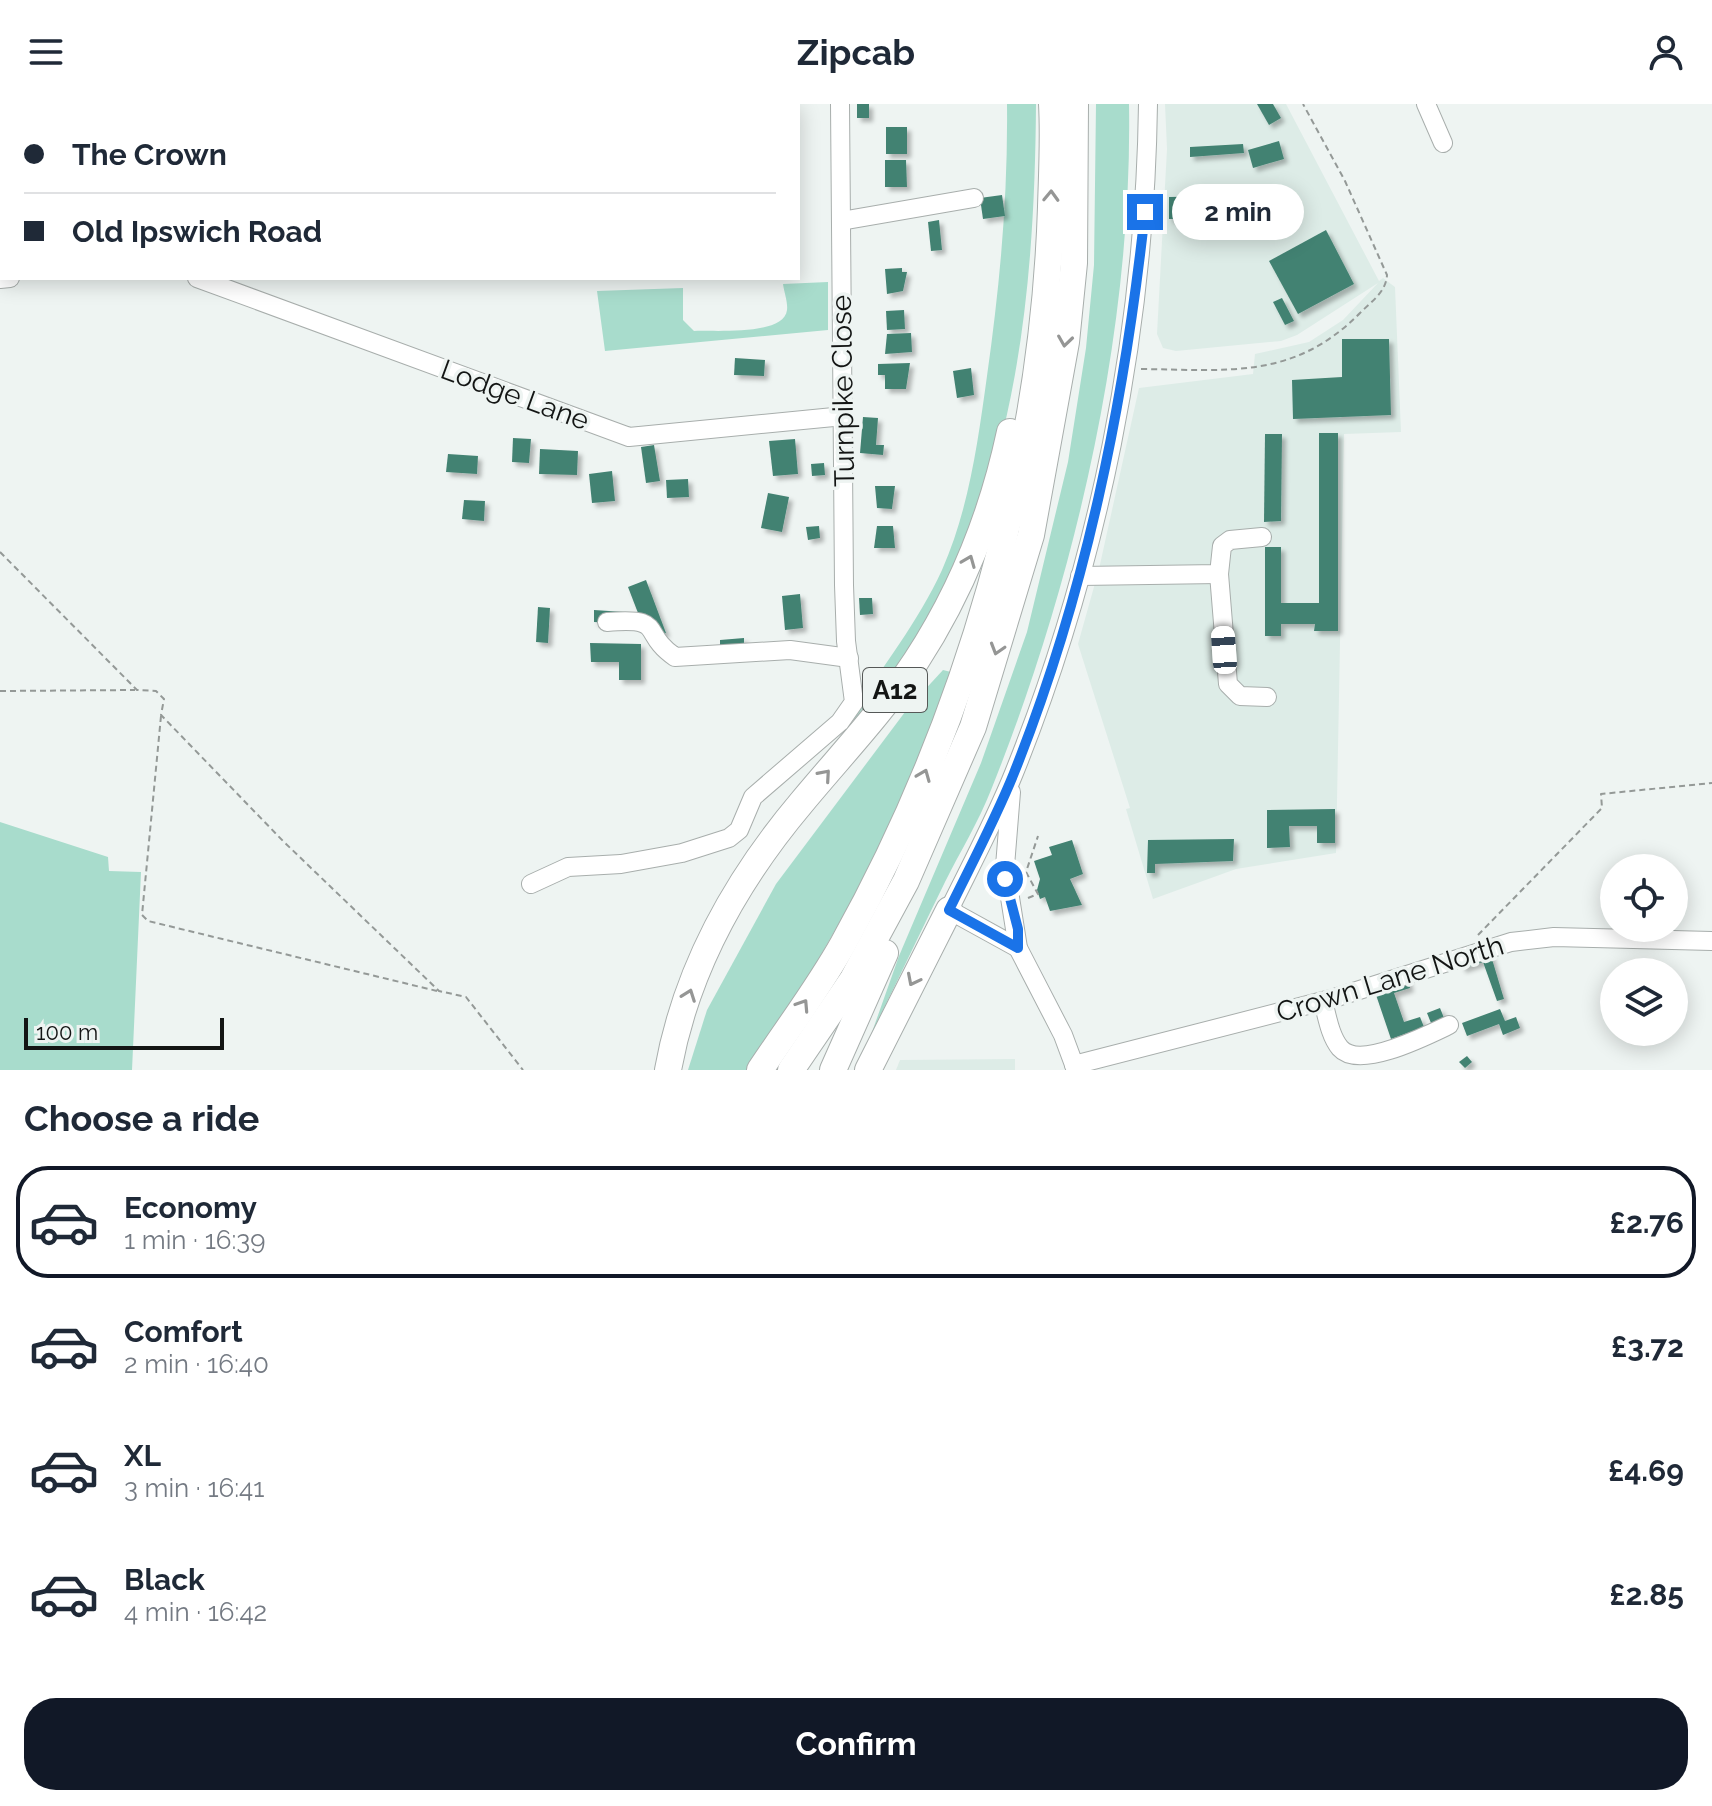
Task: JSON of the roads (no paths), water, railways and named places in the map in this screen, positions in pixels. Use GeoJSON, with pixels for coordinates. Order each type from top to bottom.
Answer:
{"type":"FeatureCollection","features":[{"type":"Feature","properties":{"kind":"highway","name":"A12"},"geometry":{"type":"LineString","coordinates":[[760,1070],[843,945],[917,794],[946,720],[1011,515],[1042,339],[1049,274],[1052,104]]}},
{"type":"Feature","properties":{"kind":"highway"},"geometry":{"type":"LineString","coordinates":[[791,1070],[853,979],[906,881],[973,727],[1031,535],[1066,342],[1074,263],[1075,104]]}},
{"type":"Feature","properties":{"kind":"highway","name":"A12"},"geometry":{"type":"LineString","coordinates":[[668,1070],[700,964],[733,898],[769,843],[910,670],[963,575],[991,501],[1007,445],[1032,315],[1049,274]]}},
{"type":"Feature","properties":{"kind":"highway"},"geometry":{"type":"LineString","coordinates":[[833,1070],[899,922],[906,881]]}},
{"type":"Feature","properties":{"kind":"highway"},"geometry":{"type":"LineString","coordinates":[[868,1070],[949,910]]}},
{"type":"Feature","properties":{"kind":"street","name":"Turnpike Close"},"geometry":{"type":"LineString","coordinates":[[531,884],[568,867],[621,864],[682,853],[729,838],[739,830],[753,797],[854,702],[844,585],[840,104]]}},
{"type":"Feature","properties":{"kind":"street"},"geometry":{"type":"LineString","coordinates":[[1018,948],[949,910],[1014,774],[1080,576],[1124,368],[1148,184],[1148,104]]}},
{"type":"Feature","properties":{"kind":"street"},"geometry":{"type":"LineString","coordinates":[[1426,104],[1443,143]]}},
{"type":"Feature","properties":{"kind":"street"},"geometry":{"type":"LineString","coordinates":[[841,221],[974,198]]}},
{"type":"Feature","properties":{"kind":"street","name":"Lodge Lane"},"geometry":{"type":"LineString","coordinates":[[202,280],[629,437],[844,416]]}},
{"type":"Feature","properties":{"kind":"street"},"geometry":{"type":"LineString","coordinates":[[1262,537],[1230,540],[1222,546],[1219,574],[1228,684],[1240,696],[1267,697]]}},
{"type":"Feature","properties":{"kind":"street"},"geometry":{"type":"LineString","coordinates":[[1080,576],[1114,583],[1181,566],[1219,574]]}},
{"type":"Feature","properties":{"kind":"street"},"geometry":{"type":"LineString","coordinates":[[607,622],[639,620],[654,631],[661,644],[675,657],[790,650],[849,658]]}},
{"type":"Feature","properties":{"kind":"street"},"geometry":{"type":"LineString","coordinates":[[1014,774],[1004,855],[1010,905],[1018,929],[1018,948],[1075,1067]]}},
{"type":"Feature","properties":{"kind":"street","name":"Crown Lane North"},"geometry":{"type":"LineString","coordinates":[[1075,1067],[1323,1001],[1476,950],[1554,937],[1712,941]]}},
{"type":"Feature","properties":{"kind":"street"},"geometry":{"type":"LineString","coordinates":[[1323,1001],[1339,1047],[1357,1059],[1373,1057],[1449,1025]]}}]}
